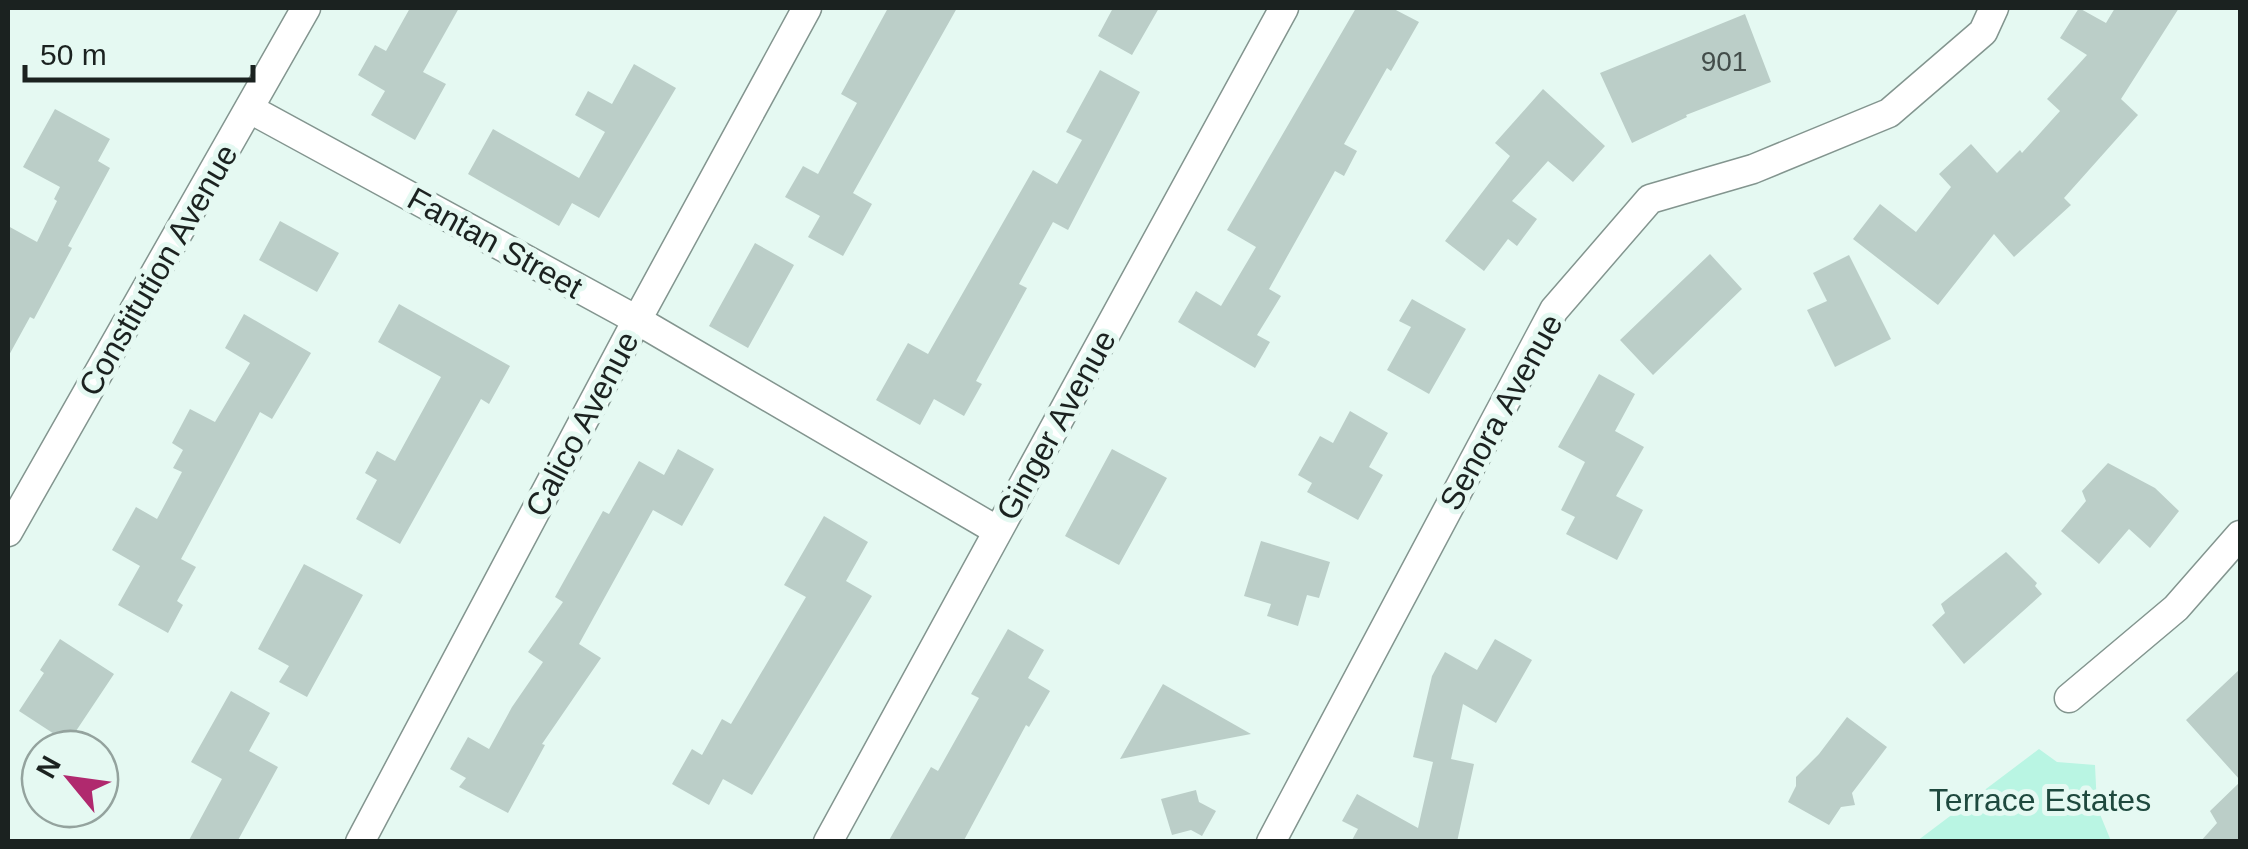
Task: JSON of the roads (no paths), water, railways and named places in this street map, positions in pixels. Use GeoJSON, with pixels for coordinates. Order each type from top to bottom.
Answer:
{"type":"FeatureCollection","features":[{"type":"Feature","properties":{"kind":"street","name":"Constitution Avenue"},"geometry":{"type":"LineString","coordinates":[[8,532],[306,8]]}},
{"type":"Feature","properties":{"kind":"street","name":"Calico Avenue"},"geometry":{"type":"LineString","coordinates":[[360,842],[807,8]]}},
{"type":"Feature","properties":{"kind":"street","name":"Ginger Avenue"},"geometry":{"type":"LineString","coordinates":[[828,842],[1284,8]]}},
{"type":"Feature","properties":{"kind":"street","name":"Senora Avenue"},"geometry":{"type":"LineString","coordinates":[[1271,842],[1554,310],[1650,199],[1753,169],[1889,113],[1983,32],[1994,8]]}},
{"type":"Feature","properties":{"kind":"street","name":"Fantan Street"},"geometry":{"type":"LineString","coordinates":[[250,109],[637,320],[998,531]]}},
{"type":"Feature","properties":{"kind":"street"},"geometry":{"type":"LineString","coordinates":[[2069,698],[2176,608],[2240,535]]}},
{"type":"Feature","properties":{"kind":"park label","name":"Terrace Estates"},"geometry":{"type":"Point","coordinates":[2040,800]}}]}
